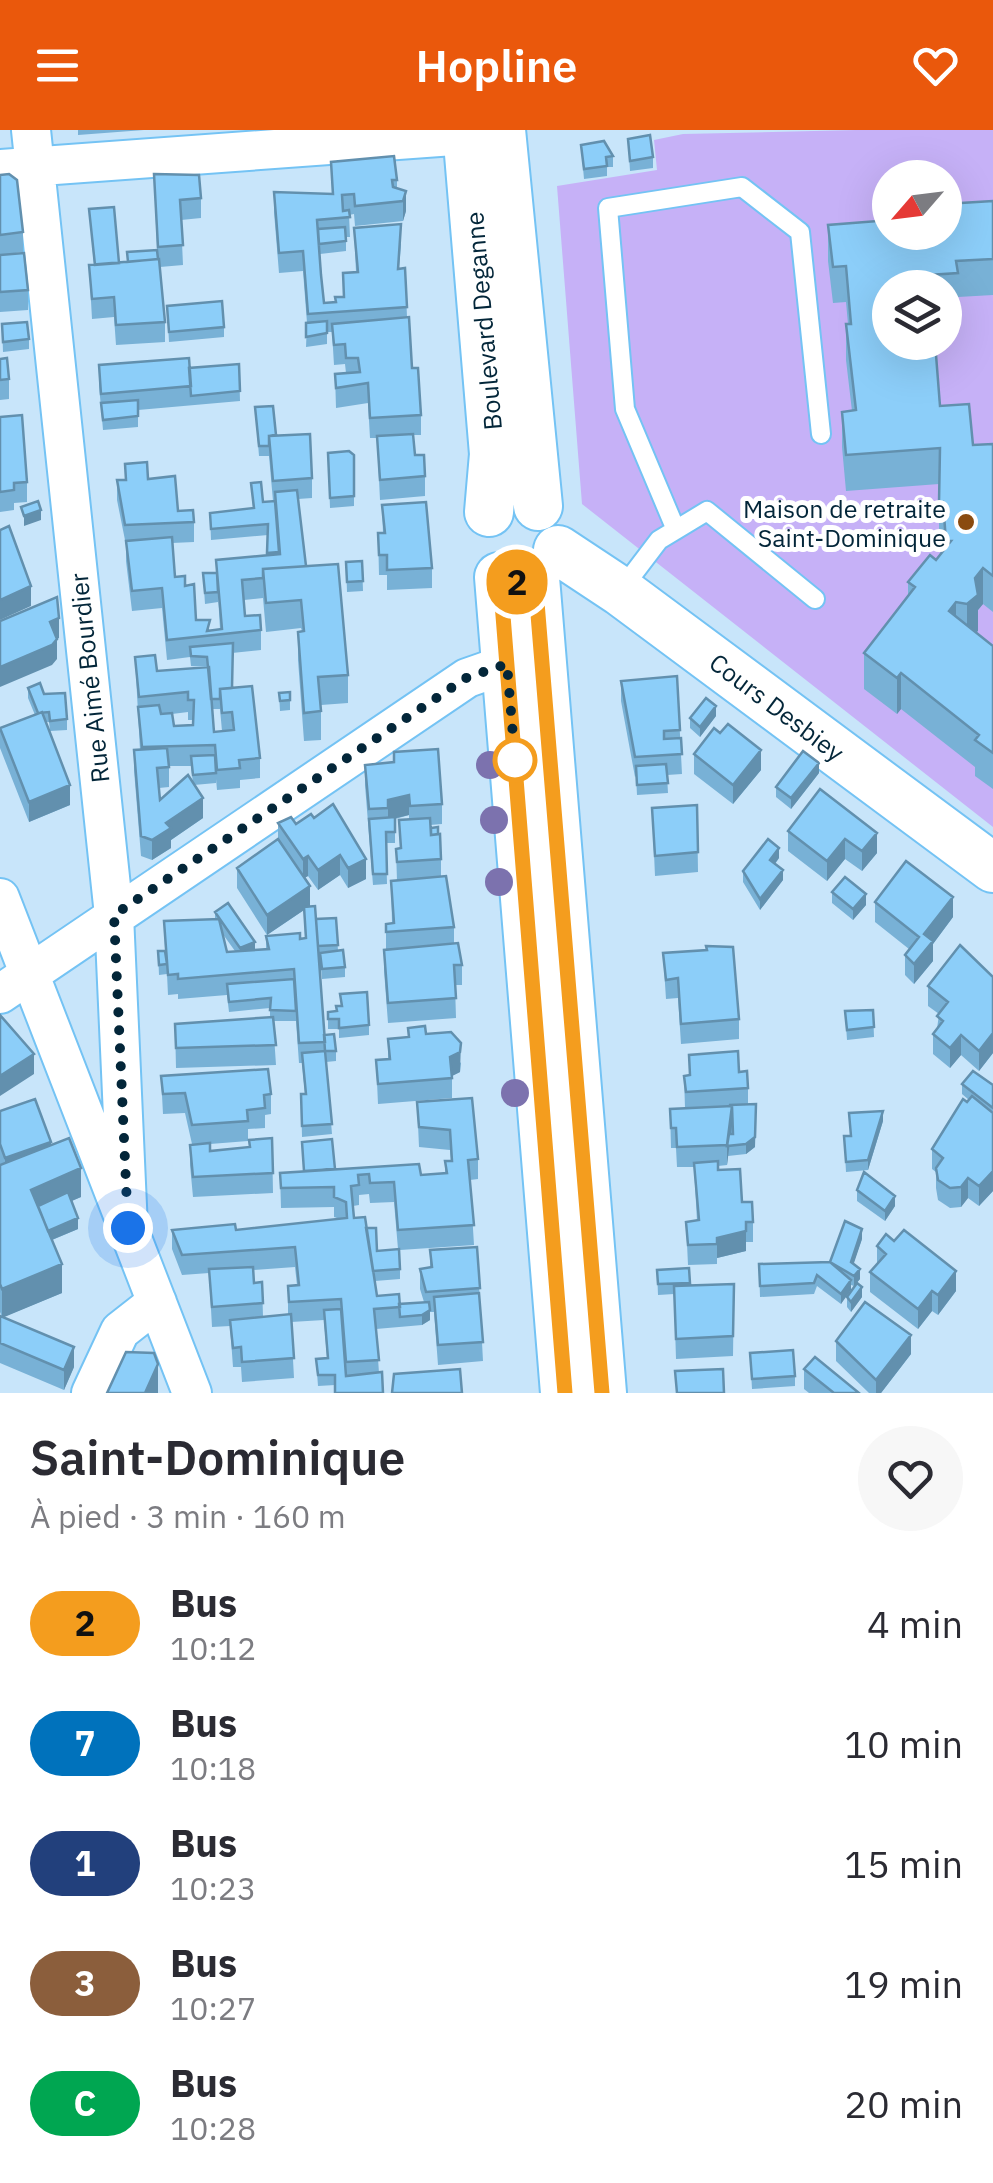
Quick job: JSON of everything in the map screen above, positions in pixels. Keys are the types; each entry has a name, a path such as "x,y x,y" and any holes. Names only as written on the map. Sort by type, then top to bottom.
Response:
{"street":[{"path":"22,155 478,132"},
{"name":"Boulevard Deganne","path":"478,132 538,506"},
{"name":"Boulevard Deganne","path":"478,132 494,454 489,512"},
{"name":"Rue Aimé Bourdier","path":"22,155 114,915 128,1228"},
{"path":"531,568 482,560 478,535 489,512 512,501 538,506 555,525 531,568 507,664 565,1393"},
{"path":"531,568 602,1393"},
{"name":"Cours Desbiey","path":"531,568 620,590 993,868"},
{"path":"14,984 466,678 507,664"},
{"path":"0,898 14,984 128,1228 192,1393"},
{"path":"91,1393 120,1331 157,1302"}],"lane":[{"path":"676,530 626,409 608,208 742,188 800,232 820,434"},
{"path":"620,590 658,540 707,512 815,599"}],"shaded area":[{"path":"993,130 993,827 582,504 557,186 657,170 654,140 683,134"}],"building":[{"path":"650,135 653,157 630,161 628,139"},
{"path":"604,141 613,156 606,157 607,166 584,169 581,145"},
{"path":"394,156 397,180 392,180 393,187 406,191 403,201 355,206 354,194 342,195 343,211 349,210 350,217 317,220 321,275 324,303 344,297 343,273 358,272 354,228 401,224 398,269 405,268 407,307 308,314 303,251 279,253 274,192 333,194 331,162"},
{"path":"9,174 17,180 23,232 0,235 0,175"},
{"path":"154,174 199,175 201,198 180,200 183,245 158,247"},
{"name":"Maison de retraite Saint-Dominique","path":"993,201 993,259 956,261 958,270 872,270 872,360 936,360 940,406 969,404 973,445 993,444 993,576 983,568 975,578 978,595 967,604 956,602 949,611 993,646 993,753 975,740 979,735 901,673 897,678 864,653 915,587 908,582 930,555 936,560 951,541 946,541 943,502 939,503 940,448 846,455 842,412 856,410 846,324 851,324 846,266 833,267 828,225 872,221 872,250 962,250 962,203"},
{"path":"114,207 119,263 95,265 89,209"},
{"path":"345,227 346,241 319,244 318,229"},
{"path":"157,250 158,259 128,262 127,252"},
{"path":"24,253 28,290 0,292 0,255"},
{"path":"159,259 165,322 116,325 114,297 92,299 89,265"},
{"path":"222,301 224,327 169,332 167,306"},
{"path":"409,317 412,368 418,368 421,415 370,418 368,383 336,388 335,374 360,372 358,358 346,358 345,344 334,345 332,324"},
{"path":"327,321 327,333 306,337 306,323"},
{"path":"27,322 29,339 3,342 2,324"},
{"path":"7,358 9,379 0,380 0,359"},
{"path":"189,358 191,386 101,394 99,365"},
{"path":"239,364 240,391 191,396 189,368"},
{"path":"138,400 138,416 103,420 101,403"},
{"path":"273,406 276,435 269,436 269,446 259,446 255,407"},
{"path":"22,415 27,482 14,483 14,490 0,492 0,417"},
{"path":"310,434 312,478 273,481 269,436"},
{"path":"413,434 415,455 424,455 425,476 380,480 377,436"},
{"path":"349,451 354,455 354,496 330,498 328,453"},
{"path":"147,462 148,479 175,476 178,511 193,510 194,522 125,525 117,480 126,480 125,464"},
{"path":"261,482 263,502 275,501 279,552 267,553 268,524 211,529 210,513 254,508 251,483"},
{"path":"297,490 309,566 263,569 263,578 242,580 245,616 260,615 261,630 167,640 162,588 132,591 126,541 172,537 175,577 185,576 185,586 194,584 196,620 210,620 207,631 222,629 216,560 280,554 275,492"},
{"path":"38,501 41,510 24,516 21,507"},
{"path":"426,502 432,568 387,570 387,555 379,555 378,533 385,533 382,505"},
{"path":"9,526 31,586 0,600 0,530"},
{"path":"362,561 363,581 347,582 346,562"},
{"path":"338,564 348,675 318,677 321,711 304,713 298,632 304,631 301,600 266,603 263,569"},
{"path":"203,573 217,573 218,592 205,593"},
{"path":"57,597 59,618 50,622 57,639 52,645 0,667 0,621"},
{"path":"233,643 232,688 220,689 220,699 211,699 207,657 191,656 190,647"},
{"path":"155,655 157,671 209,667 214,732 234,730 232,712 222,713 220,689 252,686 260,758 239,760 240,768 217,770 215,745 142,747 138,707 159,705 161,714 172,713 174,726 193,725 194,700 188,700 188,692 139,697 135,657"},
{"path":"677,676 680,730 664,731 664,739 681,738 682,754 635,757 621,681"},
{"path":"40,683 44,694 65,693 67,719 50,721 49,712 38,713 28,688"},
{"path":"290,692 290,700 280,701 279,693"},
{"path":"706,698 716,706 700,727 690,718"},
{"path":"42,712 70,785 29,802 0,728"},
{"path":"728,724 761,750 733,785 694,754 714,728 720,733"},
{"path":"167,748 169,767 157,768 160,800 188,775 203,798 166,823 171,828 152,840 141,836 134,750"},
{"path":"438,749 442,804 410,806 409,795 388,800 388,808 369,809 365,765 394,762 394,752"},
{"path":"803,751 819,763 791,798 776,787"},
{"path":"215,755 216,773 193,775 191,756"},
{"path":"666,764 668,783 637,785 636,766"},
{"path":"820,789 877,833 862,851 845,839 827,861 788,831"},
{"path":"333,804 366,859 348,868 340,855 318,870 308,856 303,859 278,823 291,817 296,824 311,814 314,818"},
{"path":"697,805 698,852 655,856 652,808"},
{"path":"395,817 395,832 386,832 387,874 373,874 369,819"},
{"path":"430,818 431,835 440,834 441,859 397,862 396,849 401,848 399,820"},
{"path":"278,839 310,886 267,915 237,868"},
{"path":"768,839 779,848 770,860 783,870 760,899 743,871"},
{"path":"906,861 953,897 924,934 933,941 914,964 905,955 919,937 875,902"},
{"path":"446,876 454,927 386,932 386,924 394,923 391,881"},
{"path":"845,877 866,894 853,909 832,892"},
{"path":"228,903 255,942 240,948 215,912"},
{"path":"315,906 325,1042 299,1043 294,969 178,979 178,974 168,975 164,921 219,919 227,952 269,949 266,936 300,933 300,939 306,938 304,907"},
{"path":"336,918 338,945 318,946 316,919"},
{"path":"458,943 462,965 454,965 456,998 388,1003 384,950"},
{"path":"960,945 993,977 993,1033 979,1051 961,1035 950,1048 933,1034 943,1021 937,1016 948,1002 928,986"},
{"path":"706,946 733,947 739,1019 681,1024 678,978 666,980 663,953 707,950"},
{"path":"343,950 345,967 322,969 320,953"},
{"path":"158,951 165,951 167,964 159,965"},
{"path":"294,979 296,1011 270,1010 271,998 229,1002 227,984"},
{"path":"367,992 369,1025 339,1028 339,1019 328,1019 328,1012 342,1006 340,994"},
{"path":"873,1010 874,1027 847,1030 845,1011"},
{"path":"0,1015 34,1054 0,1076"},
{"path":"273,1017 276,1045 176,1048 175,1024"},
{"path":"425,1026 426,1034 451,1032 461,1043 460,1052 450,1057 452,1078 378,1084 376,1060 390,1059 388,1039 409,1037 408,1028"},
{"path":"334,1034 336,1051 325,1051 324,1035"},
{"path":"325,1051 332,1124 302,1126 301,1094 306,1094 302,1053"},
{"path":"738,1051 739,1072 747,1071 748,1088 686,1092 684,1076 690,1075 689,1055"},
{"path":"268,1069 271,1094 264,1095 265,1108 247,1110 248,1121 192,1125 185,1093 163,1094 161,1076"},
{"path":"973,1071 993,1085 993,1108 962,1084"},
{"path":"972,1096 993,1113 993,1171 979,1186 968,1178 961,1187 950,1188 938,1180 936,1168 943,1158 932,1149 963,1099 967,1102"},
{"path":"472,1098 478,1159 468,1160 474,1225 398,1230 394,1182 370,1183 369,1174 358,1175 359,1185 351,1186 354,1218 365,1217 377,1296 399,1294 400,1307 374,1309 379,1360 346,1362 341,1299 289,1302 288,1286 299,1285 295,1247 182,1255 172,1230 235,1224 236,1230 347,1218 346,1202 334,1197 334,1187 281,1188 280,1173 419,1164 421,1175 447,1173 445,1161 452,1161 450,1130 419,1127 417,1102"},
{"path":"35,1099 51,1142 5,1158 0,1144 0,1111"},
{"path":"756,1104 755,1137 746,1144 727,1146 729,1134 733,1134 729,1105"},
{"path":"732,1106 727,1145 677,1147 670,1109"},
{"path":"883,1111 868,1160 846,1162 844,1136 851,1136 849,1113"},
{"path":"69,1138 81,1168 31,1190 62,1264 2,1289 0,1165"},
{"path":"272,1138 273,1173 193,1177 190,1145 210,1143 210,1151 250,1147 249,1140"},
{"path":"332,1139 335,1169 304,1171 302,1142"},
{"path":"718,1161 718,1170 740,1169 742,1202 752,1202 753,1222 746,1222 746,1231 717,1238 717,1244 688,1245 686,1222 699,1220 694,1163"},
{"path":"864,1172 895,1196 885,1211 857,1190"},
{"path":"68,1192 78,1218 48,1231 38,1206"},
{"path":"845,1221 862,1229 851,1262 860,1269 854,1276 830,1262"},
{"path":"366,1228 376,1228 377,1251 399,1249 400,1269 373,1271"},
{"path":"904,1230 956,1271 938,1295 932,1291 918,1309 870,1272 886,1254 877,1246 886,1234 894,1241"},
{"path":"477,1247 480,1288 426,1292 420,1269 432,1267 430,1250"},
{"path":"830,1262 851,1280 841,1294 817,1275 814,1283 760,1286 759,1264"},
{"path":"253,1267 254,1283 262,1282 263,1303 212,1307 209,1269"},
{"path":"689,1268 690,1283 658,1284 657,1270"},
{"path":"857,1283 862,1287 851,1302 847,1297"},
{"path":"734,1284 733,1336 676,1339 674,1286"},
{"path":"479,1293 483,1342 438,1345 434,1297"},
{"path":"429,1302 430,1310 422,1315 400,1317 399,1304"},
{"path":"865,1302 911,1335 876,1380 836,1341"},
{"path":"341,1309 346,1376 382,1372 383,1393 335,1393 335,1375 318,1375 316,1359 328,1358 324,1310"},
{"path":"291,1314 294,1358 242,1362 241,1347 233,1348 230,1320"},
{"path":"0,1316 74,1347 64,1370 0,1343"},
{"path":"793,1350 795,1376 752,1379 750,1353"},
{"path":"126,1352 154,1353 158,1364 145,1393 107,1393"},
{"path":"815,1357 859,1393 834,1393 804,1369"},
{"path":"460,1369 462,1393 392,1393 394,1374"},
{"path":"723,1369 724,1393 677,1393 675,1371"}],"bus line":[{"name":"2","path":"565,1393 500,578 524,582 535,578 602,1393"}],"place":[{"name":"Maison de retraite Saint-Dominique","path":"966,522"}],"route":[{"path":"128,1228 114,915 466,678 507,664 515,760"}]}
